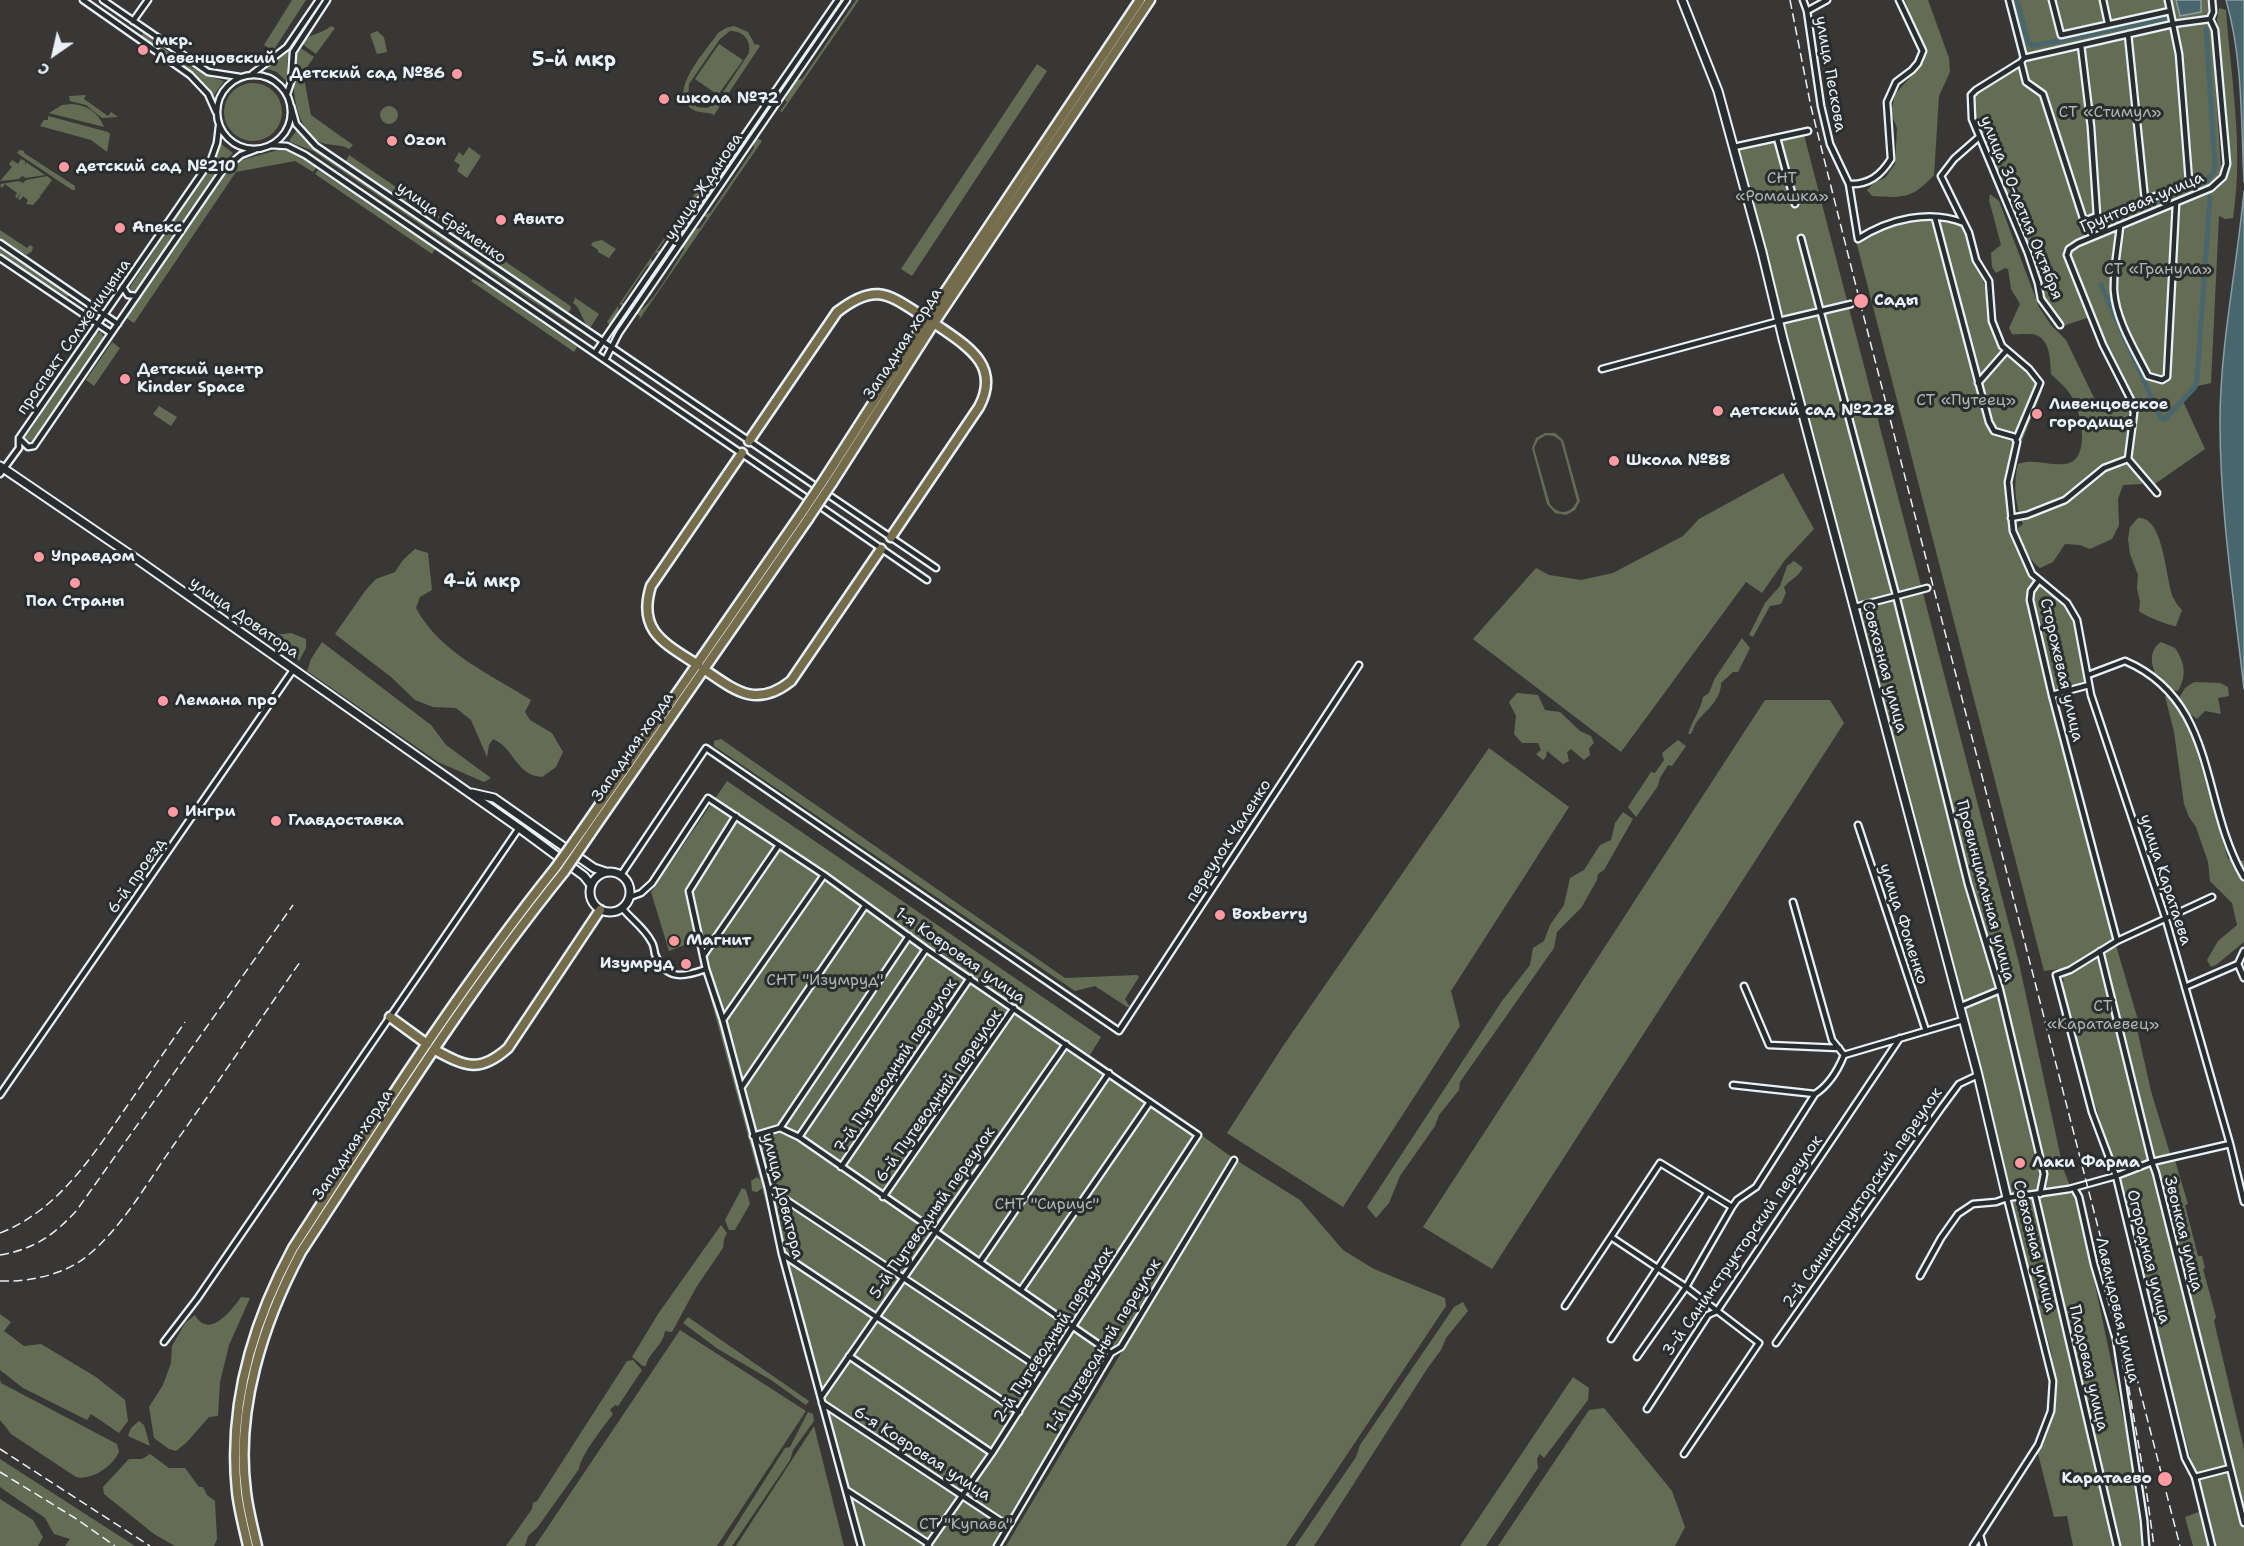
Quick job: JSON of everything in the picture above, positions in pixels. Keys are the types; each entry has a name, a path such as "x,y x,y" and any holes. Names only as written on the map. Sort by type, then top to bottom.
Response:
{"highway":[{"name":"Западная хорда","path":"257,1546 246,1491 244,1446 254,1371 260,1345 277,1300 301,1252 435,1050 805,516 1140,0"},
{"name":"Западная хорда","path":"931,321 1150,0"},
{"path":"749,441 837,312 862,295 876,294 894,297 931,321 970,349 981,361 987,388 980,407 891,537"},
{"path":"742,453 651,586 647,598 647,614 653,632 671,647 726,684 745,693 759,696 778,691 791,681 881,549"},
{"name":"Западная хорда","path":"248,1546 237,1493 235,1447 245,1370 255,1333 276,1281 293,1248 427,1044 520,912 560,870"},
{"path":"435,1050 457,1062 468,1065 490,1062 499,1056 508,1048 600,910"},
{"path":"390,1017 427,1044"}],"street":[{"path":"83,0 200,84 208,94 217,115"},
{"path":"103,0 208,72 240,77"},
{"path":"133,21 147,0"},
{"path":"252,74 276,82 287,94 291,106 289,125 282,137 271,145 257,149 238,146 224,134 219,126 217,105 222,92 231,82 252,74 287,47 319,0"},
{"path":"287,94 291,82 293,52 327,0"},
{"name":"улица Жданова","path":"595,353 838,0"},
{"name":"улица Жданова","path":"605,360 625,324 847,0"},
{"name":"Совхозная улица","path":"1682,0 1718,91 1734,147 1978,1075 2053,1381 2051,1411 2038,1445 1973,1546"},
{"name":"улица Пескова","path":"1803,0 1807,11 1821,106 1830,144 1849,184 1858,239 1873,230 1909,217 1935,218"},
{"path":"1807,11 1827,0"},
{"path":"1849,184 1859,184 1875,178 1891,159 1887,102 1896,82 1912,70 1923,51 1899,0"},
{"path":"2009,0 2026,82 2043,94 2084,221 2097,216 2091,128 2081,45"},
{"path":"2052,0 2061,35 2170,11"},
{"path":"2103,0 2108,23"},
{"path":"2128,34 2145,200 2189,181 2179,54 2168,0"},
{"name":"Грунтовая улица","path":"2128,459 2134,413 2131,400 2103,345 2067,255 2068,249 2176,203 2217,183 2223,177 2227,164 2214,30 2210,19 2213,12 2212,0"},
{"path":"2023,60 2173,24 2210,19"},
{"path":"133,35 139,25"},
{"name":"улица 30-летия Октября","path":"2023,60 1993,78 1971,95 1971,115 2028,253 2041,299 2060,325"},
{"name":"улица Ерёменко","path":"291,106 296,124 310,141 578,331 603,342 936,568"},
{"name":"проспект Солженицына","path":"1,470 18,448 20,438 97,324 211,160 217,143 219,126"},
{"path":"1734,147 1808,130"},
{"path":"1978,383 2006,351 1992,321 1989,281 1976,260 1964,223 1941,176 1954,159 1979,137"},
{"path":"1777,138 1795,204"},
{"name":"улица Ерёменко","path":"271,145 287,146 305,155 927,580"},
{"name":"проспект Солженицына","path":"20,438 22,443 28,447 34,446 223,170 241,155 257,149"},
{"path":"2120,226 2114,290 2124,326 2148,376 2162,380 2167,377 2176,203"},
{"path":"1964,223 1945,217 1935,218 1989,422 1994,431 1999,434 2012,435 2016,440"},
{"name":"Провинциальная улица","path":"1801,238 1896,595 1968,884 2000,990 2044,1174 2037,1194"},
{"path":"0,243 118,324"},
{"path":"0,258 111,333"},
{"path":"123,287 128,295 137,296"},
{"path":"68,303 74,301 74,294"},
{"path":"1602,369 1851,303"},
{"path":"572,338 578,331"},
{"name":"Сторожевая улица","path":"2006,351 2029,369 2040,383 2016,440 2017,447 2008,482 2011,518 2016,541 2032,574 2039,580 2031,591 2030,600 2052,695 2117,941"},
{"path":"18,448 28,447"},
{"path":"2011,518 2027,515 2065,500 2104,468 2128,459 2157,493"},
{"name":"улица Доватора","path":"1,470 519,828 584,876 591,885"},
{"name":"улица Каратаева","path":"2039,580 2056,591 2067,603 2077,620 2090,686 2166,920 2230,1144 2244,1202"},
{"path":"1855,607 1927,588"},
{"path":"2088,675 2125,661 2153,678 2181,705 2196,736 2233,857 2244,877"},
{"name":"переулок Чаленко","path":"621,875 706,748 1119,1031 1359,665"},
{"name":"6-й проезд","path":"0,1095 293,670"},
{"path":"2052,695 2090,686"},
{"name":"улица Доватора","path":"467,792 494,798 594,868 606,872"},
{"name":"1-я Ковровая улица","path":"630,897 641,893 652,883 708,798 824,875 926,949 1198,1134"},
{"name":"улица Доватора","path":"736,816 688,891 706,969 723,1020 768,1188 782,1254 861,1546"},
{"name":"улица Фоменко","path":"1858,825 1926,1031"},
{"path":"164,1342 195,1303 519,828"},
{"path":"704,956 779,845"},
{"path":"606,872 621,875 630,886 630,897 623,909 614,913 600,910 590,897 591,885 596,878 606,872"},
{"path":"723,1020 824,875"},
{"path":"2100,951 2212,897"},
{"path":"1793,902 1832,1040 1844,1055"},
{"path":"741,1088 865,906"},
{"path":"623,909 636,926 645,932 662,965 670,973 675,976 688,976 706,969"},
{"path":"753,1136 780,1128 909,936"},
{"path":"799,1137 926,949"},
{"name":"Огородная улица","path":"2100,951 2070,970 2056,975 2092,1112 2116,1176 2185,1458 2195,1477 2212,1546"},
{"name":"Звонкая улица","path":"2100,951 2244,1522"},
{"path":"2185,987 2238,964 2244,951"},
{"path":"2238,964 2244,978"},
{"name":"7-й Путеводный переулок","path":"842,1167 970,978"},
{"path":"1744,986 1769,1045 1839,1048"},
{"path":"1959,1006 2000,990"},
{"name":"6-й Путеводный переулок","path":"883,1197 1014,1008"},
{"path":"1637,1357 1686,1287 1732,1207 1737,1200 1756,1187 1815,1094 1823,1089 1844,1055 1963,1020"},
{"name":"3-й Санинструкторский переулок","path":"1647,1409 1708,1315 1717,1311 1900,1038"},
{"name":"5-й Путеводный переулок","path":"821,1397 1066,1044"},
{"path":"980,1262 1109,1073"},
{"name":"2-й Санинструкторский переулок","path":"1776,1343 1959,1084 1978,1075"},
{"path":"1733,1084 1815,1094"},
{"path":"1021,1290 1150,1102"},
{"path":"780,1128 799,1137 1111,1353"},
{"name":"2-й Путеводный переулок","path":"928,1545 992,1454 1072,1326 1198,1134"},
{"path":"1920,1276 1941,1238 1958,1214 1973,1204 2074,1188 2116,1176 2152,1162 2230,1144"},
{"name":"1-й Путеводный переулок","path":"997,1546 1111,1353 1121,1347 1234,1160"},
{"path":"1564,1306 1660,1163 1732,1207"},
{"path":"768,1188 904,1276 1044,1371"},
{"name":"Лавандовая улица","path":"2074,1188 2079,1197 2094,1264 2116,1339 2143,1509 2146,1546"},
{"path":"1611,1339 1707,1193"},
{"name":"Плодовая улица","path":"2037,1194 2117,1546"},
{"path":"1611,1237 1686,1287 1759,1343 1684,1454"},
{"path":"782,1254 1019,1412"},
{"path":"849,1356 992,1454"},
{"name":"6-я Ковровая улица","path":"822,1403 1008,1526"},
{"path":"2195,1477 2230,1468"},
{"path":"846,1490 928,1545"},
{"path":"1980,1535 1983,1546"}],"green space":[{"path":"292,0 306,0 273,51 264,45"},
{"path":"856,0 859,0 782,112 780,111 787,102 785,100 796,80 802,79"},
{"path":"1905,0 1928,0 1949,58 1950,72 1939,96 1934,175 1913,193 1899,197 1872,196 1867,190 1875,182 1885,178 1895,164 1897,128 1891,113 1895,94 1924,62 1924,56 1912,38 1914,25"},
{"name":"СТ «Стимул»","path":"2005,0 2207,0 2212,32 2222,183 2229,171 2230,162 2217,20 2219,8 2226,10 2236,114 2237,166 2233,218 2225,219 2219,216 2211,383 2193,387 2182,399 2205,449 2152,486 2127,455 2127,463 2140,474 2142,484 2123,485 2118,499 2119,525 2112,539 2090,549 2080,545 2065,544 2053,562 2040,568 2028,555 2019,533 2018,528 2023,524 2016,494 2018,464 2030,462 2065,464 2073,461 2081,448 2082,429 2073,398 2051,374 2049,352 2045,342 2036,335 2012,334 2009,328 2020,304 2011,289 2008,269 2005,268 1996,273 1992,267 1991,253 2001,245 1989,200 1990,194 1999,201 2039,307 2051,325 2066,340 2096,402 2130,406 2130,417 2132,407 2090,317 2060,327 2042,300 2015,223 1976,133 1971,104 1973,93 2020,58"},
{"path":"331,26 335,28 316,54 301,43 307,38"},
{"path":"734,26 748,32 755,45 760,46 714,115 695,111 685,102 686,82 698,60 718,33","holes":["730,31 746,37 749,53 716,103 707,108 697,107 688,98 689,84 720,39"]},
{"path":"377,31 384,37 387,52 377,54 370,34"},
{"path":"143,33 191,67 224,81 212,98 202,82 148,43 141,36"},
{"path":"719,44 743,60 718,95 695,79"},
{"path":"293,45 287,62 287,82 277,72 265,68"},
{"path":"299,47 314,57 303,73 311,115 353,145 349,149 318,141 303,123 295,98 294,84"},
{"path":"1037,64 1047,71 912,276 901,269"},
{"path":"253,83 269,88 277,96 282,112 277,128 269,136 253,141 237,136 229,128 224,112 229,96 237,88"},
{"path":"86,95 84,99 108,116 111,112 118,117 102,118 86,105 70,101 69,96"},
{"path":"72,104 91,110 99,117 104,127 49,113 62,105"},
{"path":"389,106 395,109 398,115 395,121 389,124 383,121 380,115 383,109"},
{"path":"48,116 108,132 110,134 107,152 91,140 40,126 44,120 48,120"},
{"path":"298,129 306,137 580,329 577,330 529,299 313,151 290,142"},
{"name":"СНТ «Ромашка»","path":"1803,131 2019,963 2063,1168 2079,1209 2127,1436 2143,1546 2073,1546 2067,1516 2054,1517 2037,1450 2053,1417 2057,1389 2051,1351 2007,1193 1961,993 1736,146"},
{"path":"756,137 762,141 639,320 640,316 636,313 649,302 662,285 684,250 683,245 694,229 700,228 707,218 703,215 710,213 754,148 753,143"},
{"path":"221,144 233,153 219,168 135,292 131,293 130,287 212,164"},
{"path":"469,147 481,156 467,178 457,171 460,165 454,161 459,152 463,156"},
{"path":"19,150 24,151 75,186 75,190 17,153"},
{"path":"278,150 291,151 316,168 313,172 295,161 236,172 134,323 125,317 220,178 238,161"},
{"path":"349,155 452,225 451,227 416,203 415,205 402,199 346,161"},
{"path":"21,159 25,161 25,166 26,162 45,175 26,178 22,176 19,179 0,181 12,167 9,164 12,160 18,164"},
{"path":"318,170 435,249 432,254 315,174"},
{"path":"47,176 52,180 41,195 38,194 41,196 33,205 26,204 28,200 23,196 20,200 18,199 21,192 17,198 15,197 17,193 5,184 2,188 0,186 1,184 19,181 23,183 26,180"},
{"path":"697,190 700,194 699,198 693,200 657,251 663,251 660,255 656,252 651,258 653,265 647,266 622,303 627,303 624,307 620,304 618,306 619,315 611,326 607,322"},
{"name":"СТ «Путеец»","path":"1931,215 1965,227 1968,244 1980,269 2000,343 2034,370 2042,382 2042,391 2013,463 2011,478 2014,521 2021,554 2033,575 2073,609 2091,684 2052,696 2118,936 2115,942 2140,1027 2137,1029 2151,1091 2188,1204 2185,1205 2198,1256 2202,1256 2205,1268 2203,1269 2216,1317 2214,1321 2244,1449 2244,1546 2193,1546 2185,1517 2204,1510 2118,1178 2083,1065 2061,982 2064,981 2059,969 2044,971 1854,233 1909,216"},
{"path":"455,227 569,305 570,311 567,312 451,233"},
{"path":"0,230 27,248 30,245 33,247 32,251 27,255 0,238"},
{"path":"602,240 616,249 609,258 591,245 593,242"},
{"path":"0,247 69,296 67,297 0,254"},
{"path":"473,279 487,285 577,347 574,352 471,281"},
{"path":"574,297 599,314 590,328 573,303"},
{"path":"101,332 104,338 32,442 25,438 96,333"},
{"path":"112,342 120,348 94,386 86,380"},
{"path":"159,406 177,417 171,426 153,414"},
{"path":"1545,433 1555,433 1563,440 1580,501 1575,510 1566,515 1555,513 1547,504 1532,448 1536,438","holes":["1546,435 1554,436 1561,441 1577,501 1571,509 1564,512 1560,512 1550,504 1534,448 1538,440"]},
{"path":"1783,473 1814,529 1785,560 1762,593 1746,582 1621,752 1473,639 1536,568 1549,575 1581,580 1613,573 1683,536 1699,519"},
{"path":"2138,518 2147,520 2154,527 2159,538 2171,590 2182,610 2176,626 2156,620 2139,611 2138,575 2130,554 2128,539 2130,527"},
{"path":"415,549 428,553 432,590 420,597 416,608 426,624 438,638 467,661 531,700 525,712 530,720 552,733 563,752 556,767 542,777 526,771 506,748 493,739 489,745 487,757 471,720 456,708 433,707 415,700 391,677 335,634 376,579 395,572 403,560"},
{"path":"1794,561 1803,568 1784,587 1786,593 1781,604 1770,606 1753,637 1749,635 1765,603 1780,586 1787,566"},
{"path":"291,633 306,639 306,648 299,661 274,635"},
{"path":"1742,638 1750,648 1738,672 1733,672 1721,683 1716,699 1698,720 1691,734 1688,734 1703,697 1709,693 1715,678"},
{"path":"322,642 431,725 446,745 491,778 484,782 438,762 307,671 311,659"},
{"path":"2161,642 2175,648 2181,659 2184,674 2178,691 2164,685 2154,671 2152,655"},
{"path":"2194,682 2220,683 2228,687 2229,696 2218,698 2221,714 2205,711 2197,719 2190,714 2179,698 2185,688"},
{"path":"1517,693 1538,695 1545,710 1560,712 1580,731 1591,736 1594,743 1589,748 1590,755 1584,760 1571,749 1567,752 1569,761 1563,764 1547,751 1543,760 1536,754 1541,750 1538,743 1522,743 1514,734 1516,716 1509,702"},
{"path":"2165,696 2172,696 2188,722 2228,859 2244,861 2244,942 2211,967 2207,960 2218,941 2237,925 2232,903 2210,881 2208,862 2196,827 2184,804 2174,732"},
{"path":"1765,700 1830,700 1844,723 1492,1269 1423,1227"},
{"path":"721,739 1065,978 1137,975 1139,977 1125,999 1130,1007 1095,986 1075,991 714,746 714,741"},
{"path":"1678,740 1686,746 1672,766 1668,765 1658,786 1636,817 1628,807 1651,772 1655,773 1664,760 1662,753"},
{"path":"1489,748 1569,807 1451,991 1460,1026 1343,1207 1227,1133 1283,1046"},
{"name":"СНТ \"Изумруд\"","path":"727,781 1101,1037 1090,1055 1233,1158 998,1546 861,1546 762,1188 757,1192 752,1191 751,1181 757,1177 760,1180 695,941 669,951 651,892"},
{"path":"1623,812 1633,819 1604,870 1598,874 1581,908 1557,932 1554,948 1460,1082 1459,1090 1439,1115 1435,1126 1400,1176 1389,1203 1376,1218 1367,1207 1502,1001 1530,965 1533,948 1544,941 1550,925 1564,905 1570,878 1584,870 1600,845 1611,840 1615,823"},
{"path":"1236,1160 1300,1200 1343,1250 1374,1269 1445,1298 1446,1306 1286,1546 1006,1546"},
{"path":"742,1188 746,1190 750,1204 735,1230 729,1230 725,1220"},
{"path":"721,1225 727,1233 723,1248 697,1286 672,1332 665,1331 646,1366 643,1366 632,1357 658,1314"},
{"path":"241,1297 250,1298 229,1345 220,1382 218,1416 209,1417 176,1451 169,1449 154,1438 149,1407 163,1385 171,1363 172,1346 185,1323 195,1315 207,1325 213,1324 226,1315"},
{"path":"1463,1302 1468,1311 1446,1338 1441,1350 1314,1546 1295,1546 1356,1457 1360,1445 1454,1307"},
{"path":"0,1314 11,1322 4,1331 24,1346 41,1344 96,1377 125,1400 128,1421 119,1433 91,1414 87,1420 23,1388 0,1370"},
{"path":"688,1317 809,1401 806,1405 771,1380 718,1349 683,1323"},
{"path":"680,1330 806,1411 717,1546 535,1546"},
{"path":"633,1360 642,1370 618,1406 615,1405 610,1410 613,1414 588,1449 579,1469 537,1528 528,1536 525,1546 506,1546 627,1361"},
{"path":"1573,1377 1589,1388 1588,1400 1544,1458 1540,1454 1537,1459 1538,1468 1486,1546 1460,1546"},
{"path":"0,1379 1,1383 117,1444 119,1451 116,1457 107,1467 95,1474 82,1478 76,1477 11,1434 0,1420"},
{"path":"1604,1408 1672,1491 1685,1527 1675,1546 1498,1546 1589,1410"},
{"path":"808,1412 813,1414 814,1421 793,1450 790,1460 732,1546 723,1546 785,1448 790,1447"},
{"path":"139,1421 144,1425 150,1446 128,1436 131,1428"},
{"path":"814,1426 844,1546 736,1546"},
{"path":"150,1454 169,1468 185,1468 199,1487 203,1487 207,1495 215,1501 217,1539 214,1546 175,1546 154,1534 104,1494 103,1487 129,1459 142,1459"},
{"path":"0,1459 135,1546 65,1546 70,1539 54,1534 45,1518 0,1487"},
{"path":"0,1499 33,1520 43,1537 38,1546 0,1546"}],"water":[{"path":"2176,0 2201,0 2201,12 2180,16"},
{"path":"2226,0 2244,0 2244,182 2236,45"},
{"path":"2244,191 2244,689 2225,522 2220,422 2226,335"}],"waterway":[{"path":"2017,0 2028,42 2033,46 2164,18"},
{"path":"2088,227 2206,181 2214,172 2206,29"},
{"path":"2101,285 2160,417 2165,419 2195,387 2197,379 2210,197"}],"railway":[{"path":"1790,0 1811,107 1860,302 2180,1546"},
{"path":"0,1255 24,1249 43,1240 77,1210 293,905"},
{"path":"0,1281 34,1279 56,1273 86,1257 111,1233 300,962"},
{"path":"0,1233 39,1211 56,1197 86,1164 185,1022"},
{"path":"2124,1360 2154,1546"},
{"path":"0,1449 150,1546"},
{"path":"0,1472 75,1518 115,1546"}],"place":[{"name":"мкр. Левенцовский","path":"143,50"},
{"name":"Детский сад №86","path":"457,74"},
{"name":"школа №72","path":"664,99"},
{"name":"Ozon","path":"392,141"},
{"name":"детский сад №210","path":"64,167"},
{"name":"Авито","path":"501,220"},
{"name":"Апекс","path":"120,228"},
{"name":"Сады","path":"1861,301"},
{"name":"Детский центр Kinder Space","path":"125,379"},
{"name":"детский сад №228","path":"1718,411"},
{"name":"Ливенцовское городище","path":"2037,414"},
{"name":"Школа №88","path":"1614,461"},
{"name":"Управдом","path":"39,557"},
{"name":"Пол Страны","path":"75,583"},
{"name":"Лемана про","path":"163,701"},
{"name":"Ингри","path":"173,812"},
{"name":"Главдоставка","path":"276,821"},
{"name":"Boxberry","path":"1220,915"},
{"name":"Магнит","path":"674,941"},
{"name":"Изумруд","path":"686,964"},
{"name":"Лаки Фарма","path":"2020,1163"},
{"name":"Каратаево","path":"2165,1479"}],"district":[{"name":"5-й мкр","path":"574,61"},
{"name":"4-й мкр","path":"482,582"}],"park label":[{"name":"СТ «Гранула»","path":"2158,270"},
{"name":"СТ «Каратаевец»","path":"2103,1016"},
{"name":"СНТ \"Сириус\"","path":"1047,1205"},
{"name":"СТ \"Купава\"","path":"966,1525"}]}
